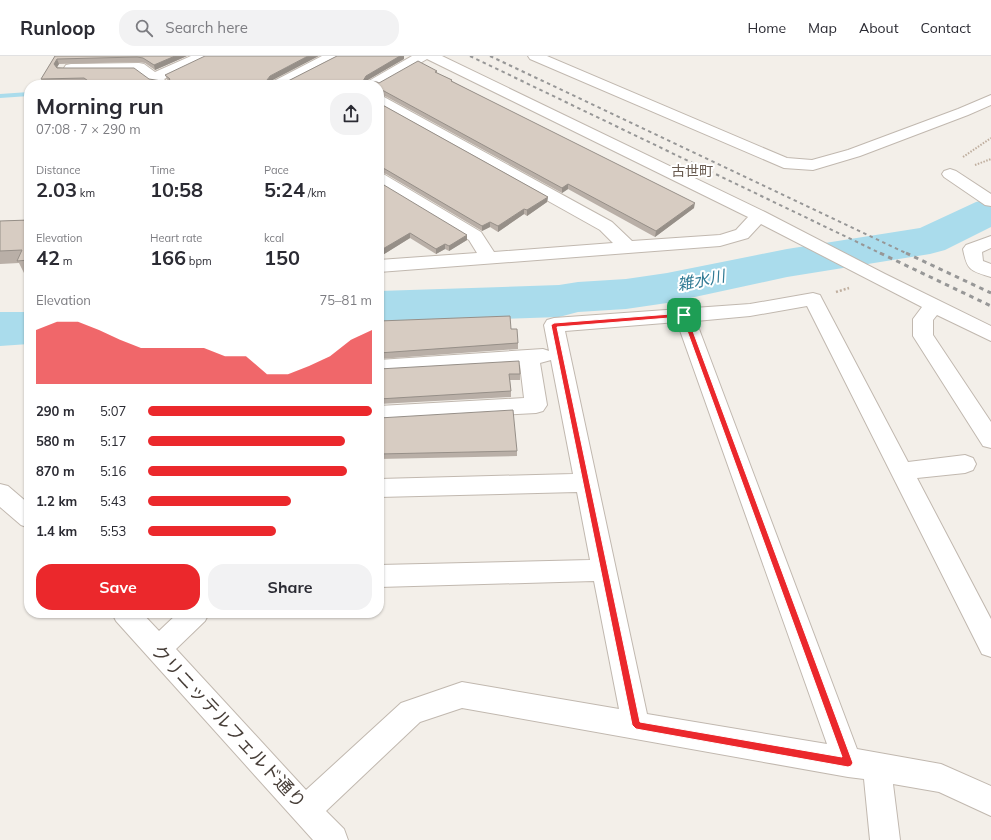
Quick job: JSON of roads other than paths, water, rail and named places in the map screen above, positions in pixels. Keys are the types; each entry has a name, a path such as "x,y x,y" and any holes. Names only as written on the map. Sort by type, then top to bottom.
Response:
{"street":[{"path":"161,80 202,56"},
{"path":"287,80 333,56"},
{"path":"381,80 422,56"},
{"path":"431,56 759,216 878,278 991,334"},
{"path":"535,56 784,163 813,165 854,153 934,124 991,99"},
{"path":"64,68 142,62 156,80"},
{"path":"384,103 606,226 628,247"},
{"path":"950,174 991,201"},
{"path":"384,181 475,236 489,258"},
{"path":"384,266 720,240 742,234 759,216"},
{"path":"991,242 972,249 975,264 991,271"},
{"path":"636,725 554,325 750,310 813,299 903,471 991,645"},
{"path":"934,305 923,319 923,336 991,440"},
{"path":"684,315 848,763"},
{"path":"384,367 560,355"},
{"path":"384,414 536,405 529,357"},
{"path":"903,471 965,464"},
{"path":"384,488 586,483"},
{"path":"0,493 24,514"},
{"path":"384,576 604,570"},
{"name":"クリニッテルフェルド通り","path":"129,618 333,840"},
{"path":"158,650 191,618"},
{"path":"306,809 411,712 462,695 941,778 991,801"},
{"path":"877,767 885,840"}],"waterway":[{"path":"0,96 24,94"},
{"name":"雑水川","path":"384,307 559,301 578,297 626,294 667,288 787,263 930,240 991,211"},
{"name":"雑水川","path":"0,329 24,328"}],"railway":[{"path":"470,56 882,254"},
{"path":"490,56 908,254"},
{"path":"880,253 991,306"},
{"path":"906,253 991,293"}],"district":[{"name":"古世町","path":"692,171"}]}
